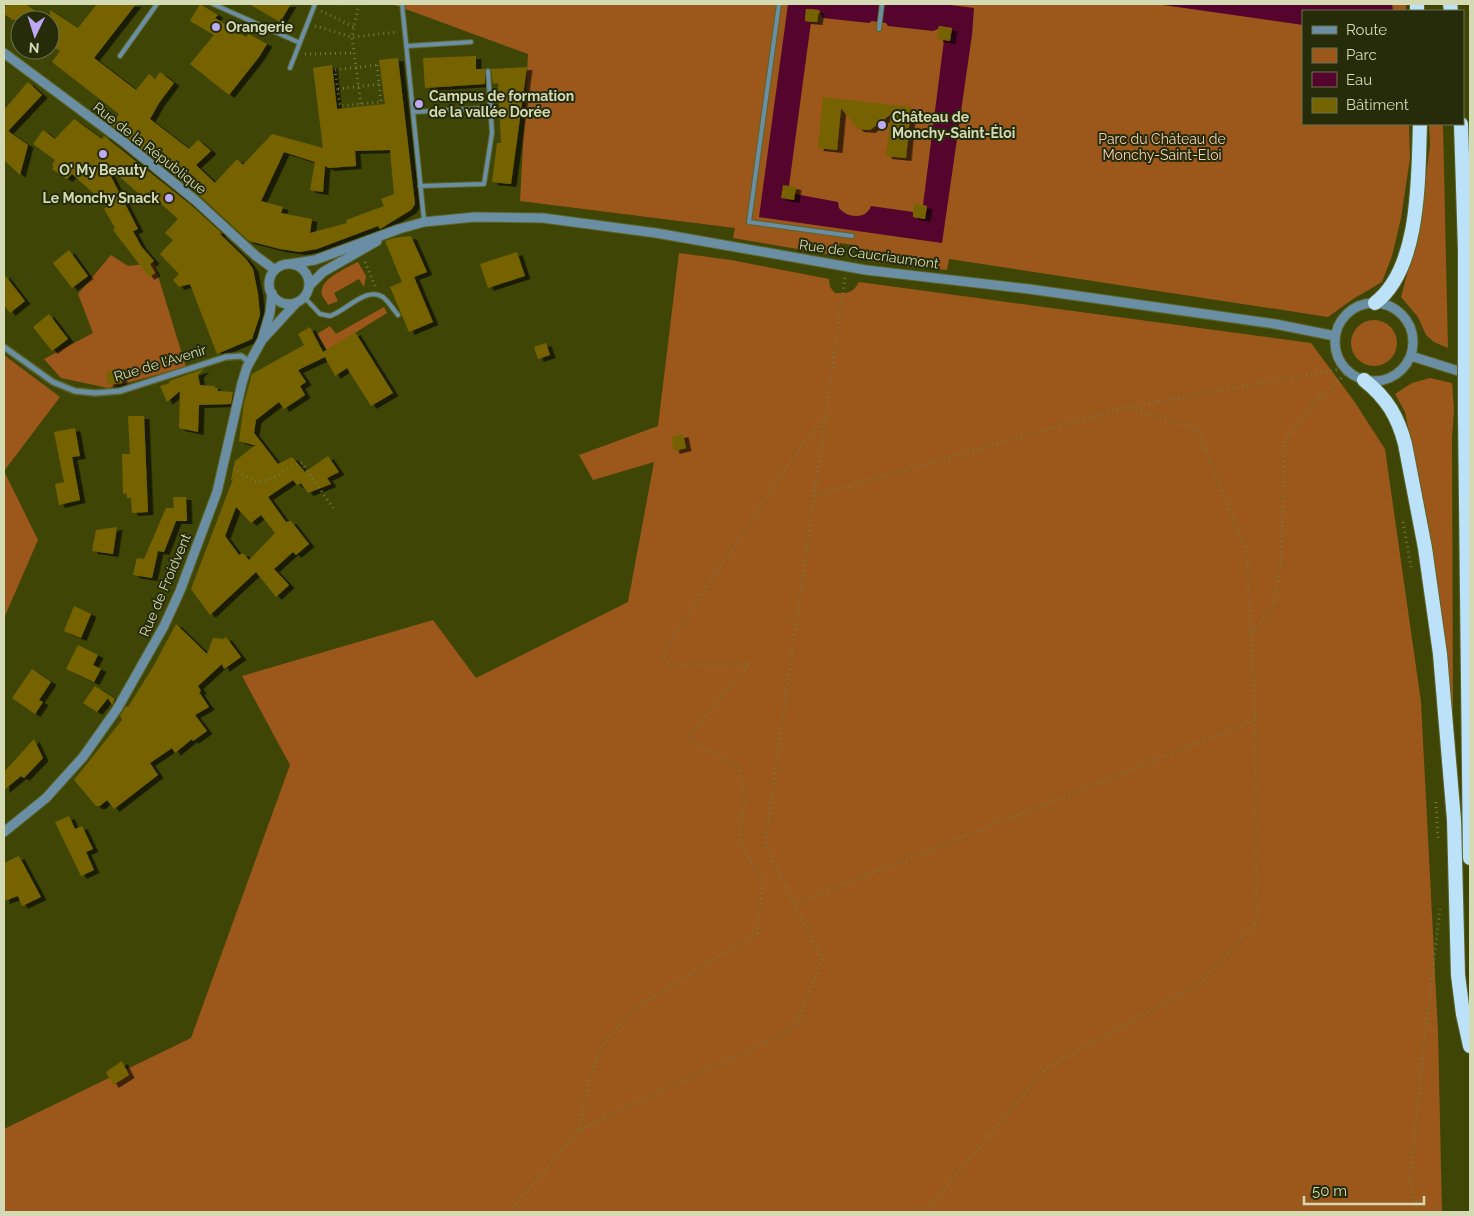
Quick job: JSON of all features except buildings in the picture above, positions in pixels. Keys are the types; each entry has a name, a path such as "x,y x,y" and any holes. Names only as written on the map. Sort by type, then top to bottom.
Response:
{"highway":[{"path":"1375,303 1393,285 1407,247 1416,191 1420,125"},
{"path":"1461,125 1465,250 1470,858"},
{"path":"1364,380 1386,400 1400,424 1406,444 1429,571 1440,654 1454,820 1460,997 1470,1046"}],"street":[{"name":"Rue de la République","path":"4,53 125,143 195,200 256,256 275,270"},
{"name":"Rue de Caucriaumont","path":"399,229 424,222 475,217 526,217 562,220 712,242 846,267 1029,288 1275,324 1335,336"},
{"path":"262,340 301,299 309,286 323,272 399,229"},
{"path":"250,362 262,340 270,312 272,293 270,279 275,270 280,266 315,260 399,229"},
{"path":"290,264 303,270 307,275 309,286"},
{"path":"272,293 282,302 288,303 301,299"},
{"path":"1375,303 1392,307 1401,313 1408,322 1414,339 1411,356 1406,366 1393,377 1382,380 1364,380 1346,370 1336,353 1335,336 1342,320 1349,312 1364,304 1375,303"},
{"name":"Rue de l'Avenir","path":"4,347 53,382 75,391 94,393 120,391 226,357 241,356 250,362"},
{"path":"1411,356 1470,375"},
{"name":"Rue de Froidvent","path":"4,832 50,794 83,757 112,716 143,666 175,603 214,501 240,389 250,362"}],"lane":[{"path":"120,56 157,4"},
{"path":"213,4 300,43"},
{"path":"402,4 424,222"},
{"path":"779,4 749,222 852,236"},
{"path":"879,29 882,4"},
{"path":"290,68 314,6"},
{"path":"407,46 471,42"},
{"path":"420,186 484,184 492,133 488,71"},
{"path":"413,112 490,108"},
{"path":"301,299 320,314 330,316 366,295 375,294 386,300 398,315"}],"path":[{"path":"336,4 348,4"},
{"path":"359,4 352,37 361,104"},
{"path":"314,6 354,27"},
{"path":"307,24 352,37 405,31"},
{"path":"295,54 354,53"},
{"path":"377,65 379,84 381,102 340,106 335,70 377,65"},
{"path":"337,89 379,84"},
{"path":"360,251 374,282 375,294"},
{"path":"509,1212 579,1130 795,1028 822,960 765,844 846,267"},
{"path":"814,496 1126,407 1346,370"},
{"path":"1251,635 1274,602 1281,560 1285,440 1316,401 1346,370"},
{"path":"925,1212 1045,1069 1201,983 1257,922 1255,720 1247,553 1198,429 1126,407"},
{"path":"579,1130 589,1083 602,1045 636,1008 757,933 763,881 742,848 740,830 745,796 740,769 688,737 749,664 672,665 663,657 668,644 804,442 825,419"},
{"path":"224,462 256,482 265,482 295,464 302,462 333,508"},
{"path":"1403,520 1411,568"},
{"path":"795,904 1255,720"},
{"path":"1436,796 1438,842"},
{"path":"1418,1212 1410,1183 1440,908"}],"green space":[{"name":"Parc du Château de Monchy-Saint-Eloi","path":"392,4 1406,4 1406,10 1302,10 1302,125 1409,125 1410,158 1401,218 1392,256 1382,282 1353,299 1328,317 949,259 947,270 867,261 865,254 858,251 859,246 840,243 838,248 833,248 827,254 733,238 735,228 520,201 528,54"},
{"path":"1429,125 1443,125 1448,348 1434,342 1426,335 1418,317 1401,297 1420,226 1430,144"},
{"path":"679,253 731,260 829,279 830,287 835,293 849,292 859,282 1311,343 1354,401 1385,449 1421,702 1438,1031 1442,1212 4,1212 4,1129 191,1038 290,765 242,676 433,620 476,678 628,602 654,462 593,480 579,455 658,426"},
{"path":"111,255 128,266 154,263 186,367 108,388 61,378 44,359 93,333 78,294"},
{"path":"358,262 366,276 364,287 359,279 334,293 338,301 328,305 322,295 324,284 334,275"},
{"path":"384,307 387,313 327,350 317,334 330,326 336,334"},
{"path":"1374,320 1387,324 1393,330 1397,343 1393,356 1387,362 1374,366 1361,362 1355,356 1351,343 1355,330 1361,324"},
{"path":"4,355 60,397 4,471"},
{"path":"1430,378 1452,383 1454,409 1452,438 1453,714 1443,628 1421,493 1405,412 1395,394 1412,383"},
{"path":"4,471 38,540 4,618"}],"water":[{"path":"788,4 942,4 974,8 972,35 942,243 759,217","holes":["806,9 819,10 823,18 869,23 872,21 886,23 888,26 933,31 938,29 939,26 952,28 950,41 944,40 923,205 927,206 925,219 913,217 913,212 871,206 865,214 851,215 842,211 839,208 838,202 795,194 789,186 811,22 805,21"]},
{"path":"1156,4 1392,4 1393,10 1302,10 1302,25"}],"place":[{"name":"Orangerie","path":"216,27"},
{"name":"Campus de formation de la vallée Dorée","path":"419,104"},
{"name":"Château de Monchy-Saint-Éloi","path":"882,125"},
{"name":"O' My Beauty","path":"103,154"},
{"name":"Le Monchy Snack","path":"169,198"}]}
